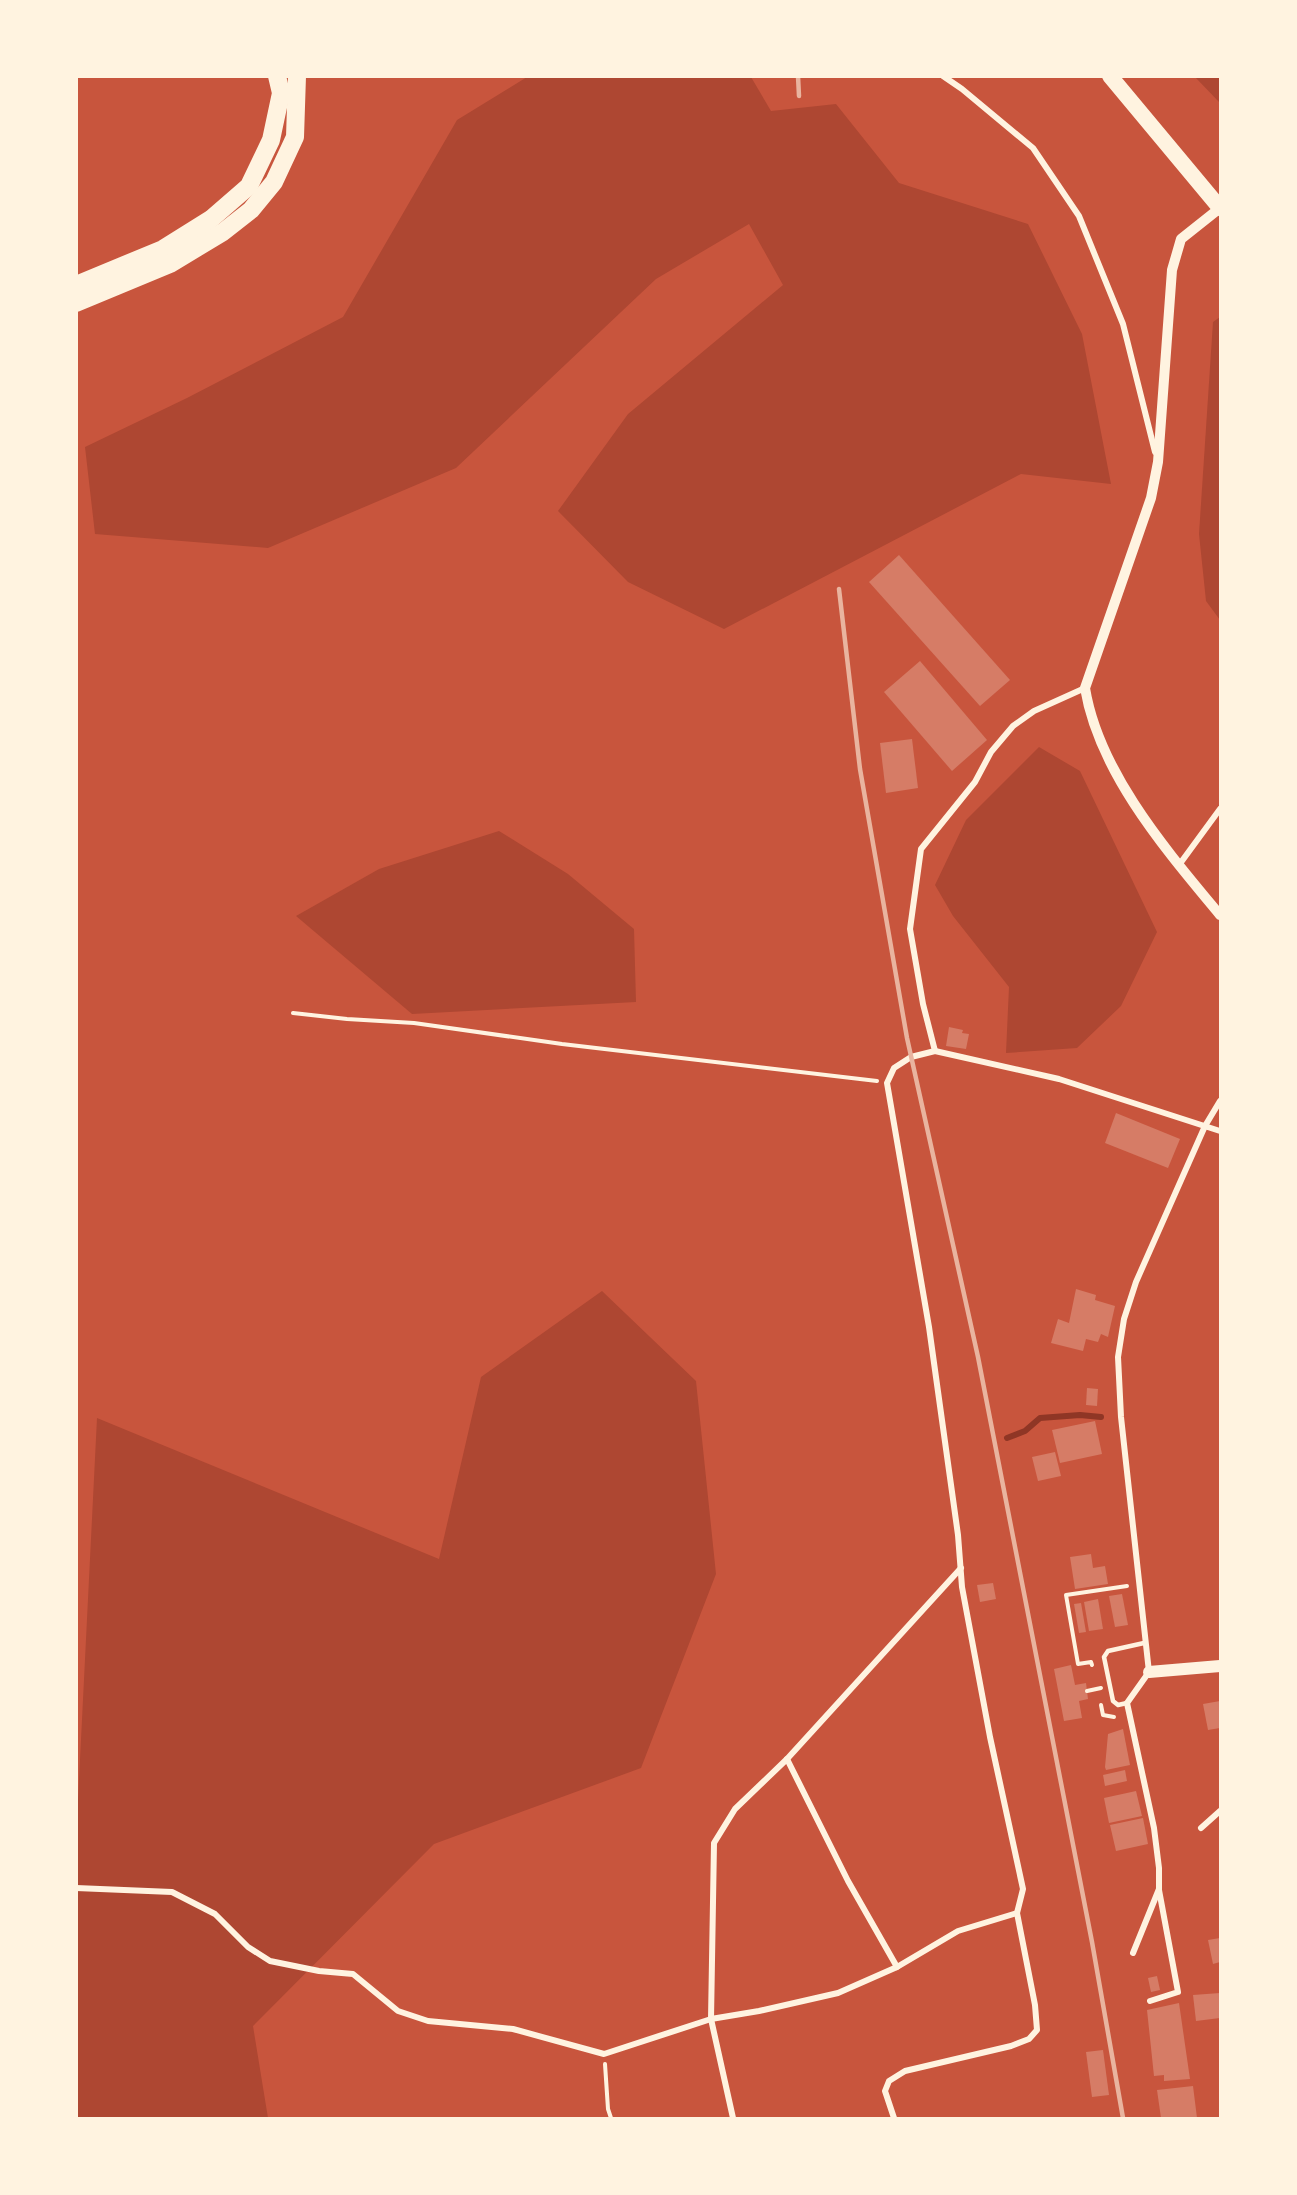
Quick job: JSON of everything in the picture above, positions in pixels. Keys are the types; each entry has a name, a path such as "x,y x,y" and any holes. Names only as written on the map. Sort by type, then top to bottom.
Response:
{"highway":[{"path":"76,285 163,249 211,219 249,186 272,140 281,93 277,76"},
{"path":"76,303 170,264 223,232 251,210 274,182 295,137 297,76"},
{"path":"1110,76 1221,208"}],"main road":[{"path":"1149,1672 1221,1666"}],"street":[{"path":"943,76 1033,148 1079,216 1123,324 1158,462"},
{"path":"1221,208 1181,239 1172,270 1158,462 1151,498 1085,688 1089,712 1124,790 1179,865 1221,915"},
{"path":"935,1052 923,1004 910,929 921,849 975,782 991,752 1012,726 1034,711 1085,688"},
{"path":"1179,865 1221,809"},
{"path":"894,2118 885,2091 889,2081 904,2071 1011,2046 1029,2039 1037,2030 1035,2005 1017,1913 1023,1889 962,1587 962,1568 929,1328 887,1083 894,1068 911,1057 935,1052 1059,1079 1221,1131"},
{"path":"1150,2001 1178,1992 1159,1889 1154,1828 1127,1703 1149,1672 1121,1418 1118,1357 1124,1319 1136,1282 1205,1126 1221,1101"},
{"path":"733,2118 711,2019 714,1843 735,1809 786,1759 962,1568"},
{"path":"786,1759 848,1881 897,1967"},
{"path":"1201,1828 1221,1811"},
{"path":"76,1888 172,1892 215,1914 248,1947 270,1961 319,1971 353,1974 398,2011 428,2021 513,2029 604,2054 711,2019 759,2012 838,1993 897,1967 958,1931 1017,1913"},
{"path":"1133,1953 1159,1889"}],"lane":[{"path":"1127,1703 1118,1704 1113,1701 1104,1657 1108,1651 1144,1643"}],"path":[{"path":"293,1012 347,1019 414,1023 562,1044 887,1083"},
{"path":"1093,1671 1091,1662 1078,1664 1066,1595 1139,1584"},
{"path":"1095,1680 1103,1715 1130,1719"},
{"path":"604,2054 608,2109 611,2118"}],"shaded area":[{"path":"527,77 751,77 771,111 836,104 899,183 1028,224 1082,334 1111,484 1021,474 724,629 628,582 558,511 628,414 783,285 749,224 656,279 456,468 268,548 95,534 85,447 187,398 343,317 457,120"},
{"path":"1195,77 1220,77 1220,103"},
{"path":"1220,317 1220,620 1206,601 1199,534 1213,322"},
{"path":"1039,747 1080,771 1157,932 1121,1006 1077,1048 1006,1053 1009,987 953,916 935,885 966,820"},
{"path":"499,831 568,874 634,929 636,1002 412,1014 296,916 379,869"},
{"path":"602,1291 696,1381 716,1574 641,1768 434,1844 253,2026 268,2118 77,2118 77,1820 97,1418 439,1559 481,1377"}],"building":[{"path":"899,555 1010,680 980,706 869,582"},
{"path":"920,661 987,740 952,771 884,692"},
{"path":"912,739 918,788 886,793 880,743"},
{"path":"949,1027 969,1034 966,1049 946,1046"},
{"path":"1116,1113 1180,1139 1168,1168 1105,1143"},
{"path":"1076,1289 1096,1295 1095,1300 1115,1306 1108,1337 1101,1334 1098,1342 1086,1339 1083,1351 1051,1343 1058,1319 1069,1323"},
{"path":"1087,1388 1098,1389 1097,1406 1086,1405"},
{"path":"1095,1421 1102,1454 1060,1463 1052,1430"},
{"path":"1055,1452 1061,1476 1038,1481 1032,1457"},
{"path":"1091,1554 1093,1568 1105,1566 1108,1584 1075,1589 1070,1557"},
{"path":"993,1583 996,1599 980,1602 977,1585"},
{"path":"1122,1594 1128,1625 1115,1627 1109,1596"},
{"path":"1098,1599 1103,1629 1089,1631 1084,1602"},
{"path":"1081,1603 1086,1632 1079,1633 1074,1604"},
{"path":"1071,1665 1075,1685 1086,1683 1088,1699 1079,1701 1082,1718 1064,1721 1054,1669"},
{"path":"1220,1701 1220,1728 1208,1730 1203,1704"},
{"path":"1123,1729 1130,1765 1106,1770 1108,1734"},
{"path":"1125,1770 1127,1781 1105,1786 1103,1775"},
{"path":"1136,1791 1142,1816 1109,1823 1104,1798"},
{"path":"1143,1818 1148,1844 1116,1851 1110,1825"},
{"path":"1220,1938 1220,1962 1213,1964 1208,1940"},
{"path":"1157,1976 1160,1990 1151,1992 1148,1978"},
{"path":"1220,1993 1220,2018 1196,2021 1193,1995"},
{"path":"1179,2003 1190,2079 1164,2081 1164,2075 1154,2076 1147,2010"},
{"path":"1103,2050 1109,2095 1092,2097 1086,2052"},
{"path":"1193,2086 1197,2118 1161,2118 1157,2090"}],"waterway":[{"path":"1007,1438 1025,1431 1040,1418 1080,1415 1101,1417"}],"railway":[{"path":"798,76 799,96"},
{"path":"839,589 860,769 907,1038 978,1357 1092,1942 1123,2118"}]}
